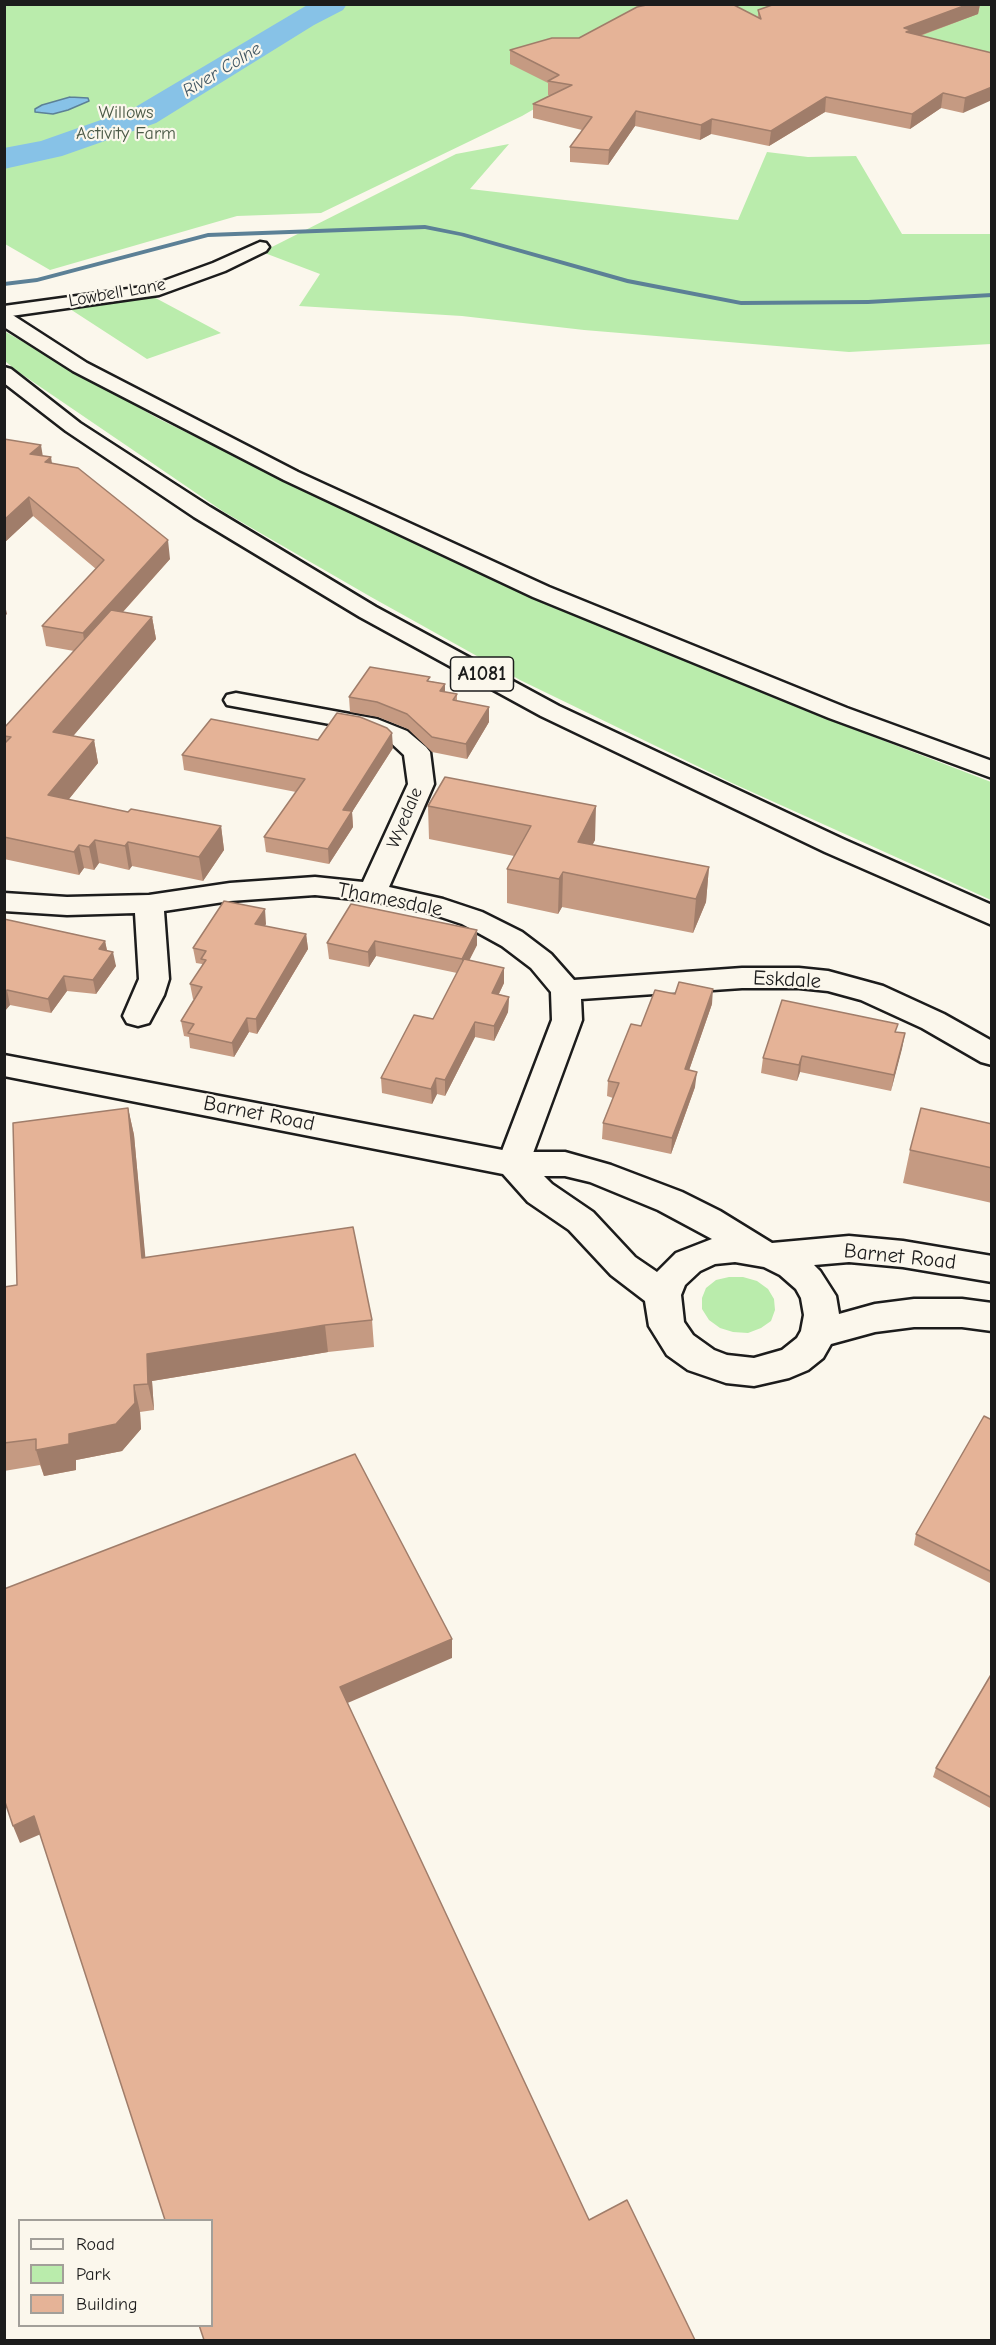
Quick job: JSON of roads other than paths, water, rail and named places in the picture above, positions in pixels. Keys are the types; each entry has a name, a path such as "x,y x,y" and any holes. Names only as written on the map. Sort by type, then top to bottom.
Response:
{"street":[{"name":"Lowbell Lane","path":"6,317 153,291 219,267 260,248"},
{"path":"6,317 80,367 291,476 541,592 838,713 992,770"},
{"name":"A1081","path":"4,373 73,427 192,506 378,617 550,711 834,846 992,915"},
{"name":"Wyedale","path":"236,700 368,724 399,736 417,752 421,784 373,892"},
{"name":"Thamesdale","path":"4,902 67,906 149,904 271,888 315,886 373,892 433,905 472,918 512,939 541,961 566,990"},
{"path":"138,1016 154,979 149,904"},
{"name":"Eskdale","path":"566,990 742,978 799,978 828,981 882,998 933,1021 992,1055"},
{"path":"566,990 567,1020 513,1164 540,1193 581,1221 623,1266 663,1295"},
{"name":"Barnet Road","path":"4,1065 513,1164 565,1164 600,1173 670,1201 766,1254 849,1249 903,1254 992,1269"},
{"path":"735,1249 766,1254 792,1266 808,1280 818,1296 822,1315 819,1332 810,1348 795,1360 776,1368 754,1372 726,1369 701,1360 680,1345 667,1326 663,1311 663,1295 672,1277 688,1262 710,1252 735,1249"},
{"path":"819,1332 875,1318 914,1313 962,1313 992,1317"}],"water":[{"path":"70,97 88,98 89,101 53,114 35,112 35,109 42,105"}],"waterway":[{"name":"River Colne","path":"4,159 50,149 144,116 303,19 333,4"},
{"path":"4,284 37,280 208,235 425,227 462,234 627,281 741,303 868,302 992,295"}],"park label":[{"name":"Willows Activity Farm","path":"126,123"}]}
